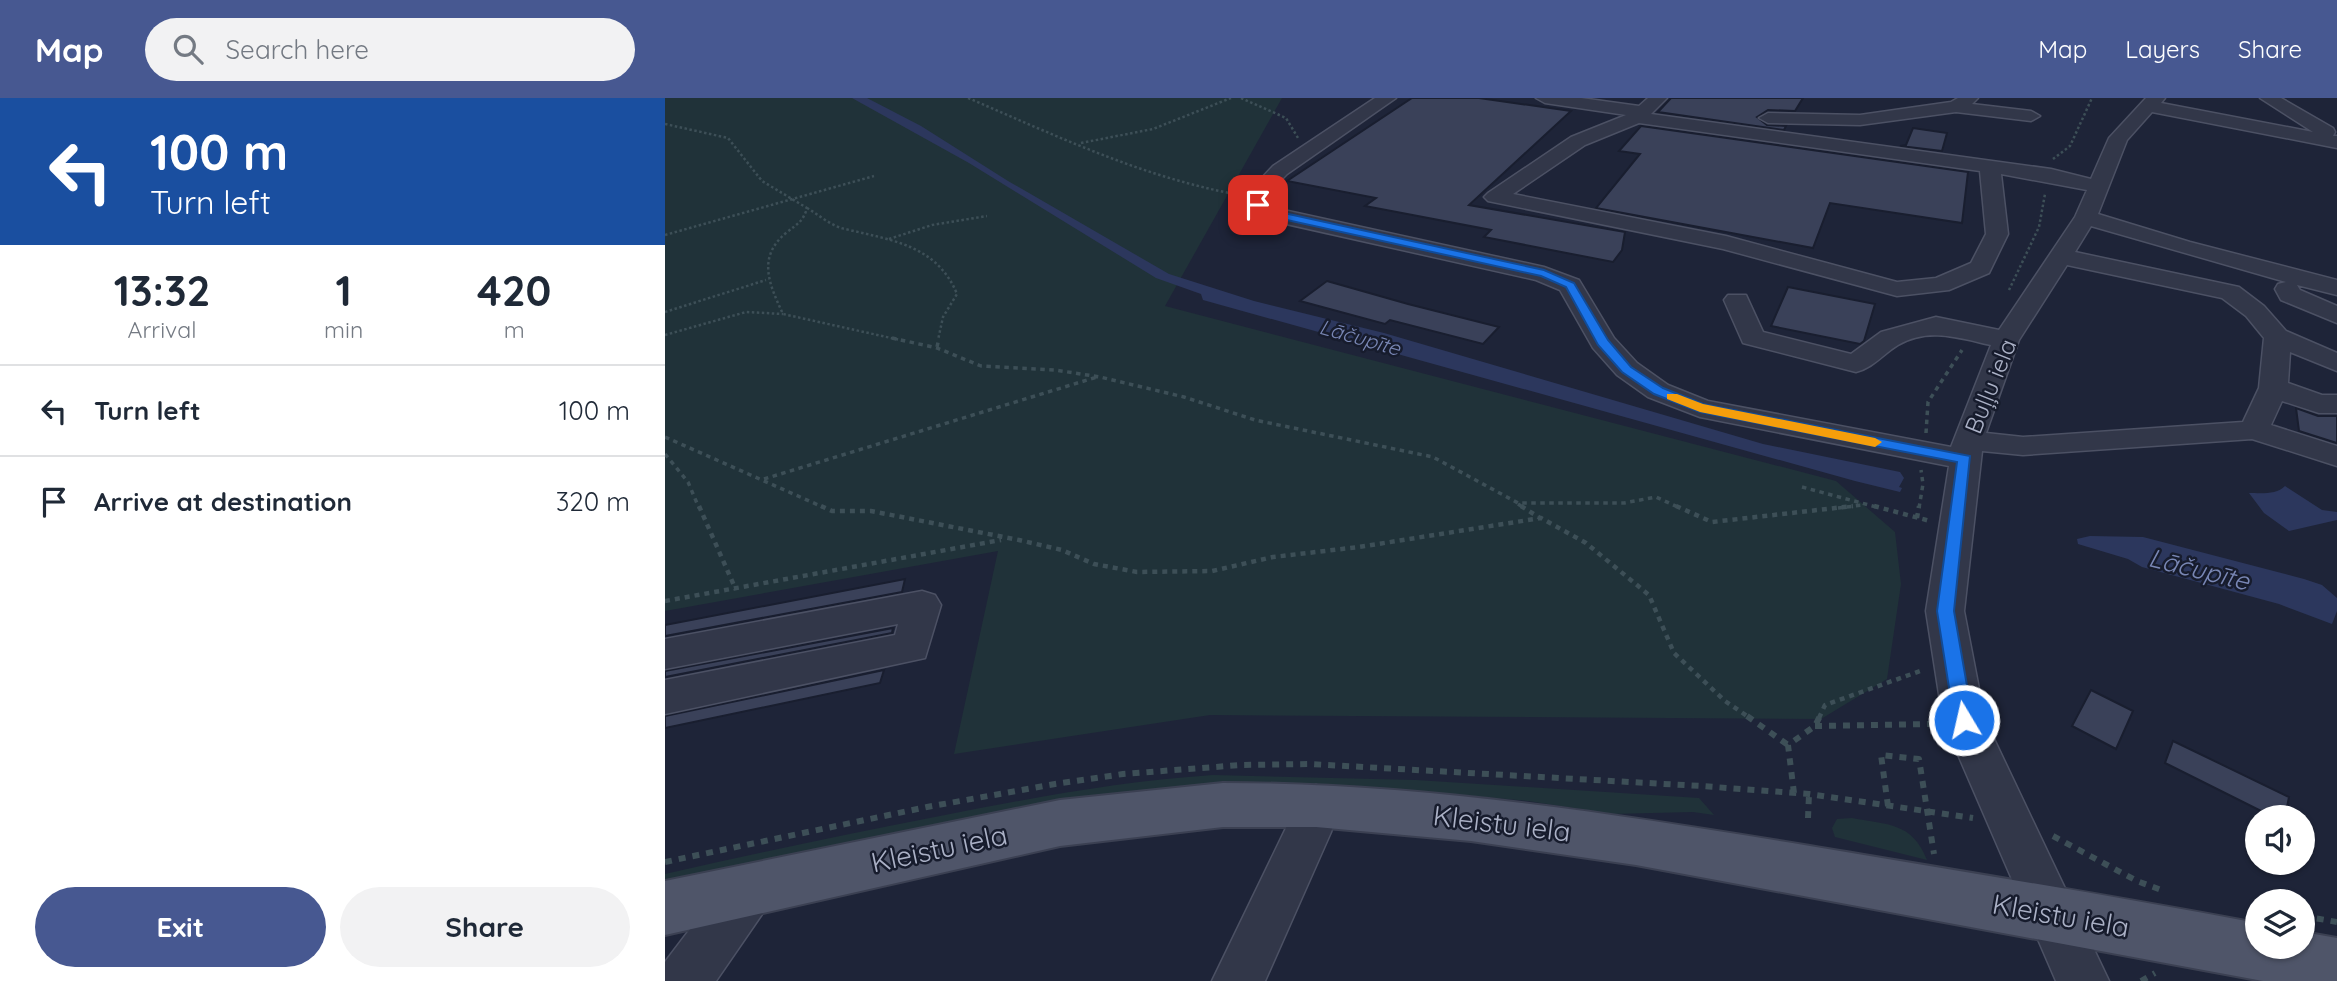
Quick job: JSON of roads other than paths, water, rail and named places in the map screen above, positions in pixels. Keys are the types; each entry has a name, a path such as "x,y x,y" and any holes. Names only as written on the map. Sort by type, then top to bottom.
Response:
{"main road":[{"name":"Kleistu iela","path":"665,908 752,887 1060,823 1223,805 1316,805 1471,818 1636,841 2050,912 2337,967"}],"street":[{"path":"1387,98 1280,170 1268,182 1258,205 1272,214 1544,274 1570,285 1603,342 1627,369 1658,391 1700,408 1925,452 2254,430 2337,456"},
{"path":"1545,98 1759,118 1860,120 1963,103 2031,117"},
{"path":"2269,98 2337,141"},
{"path":"2152,102 2337,141"},
{"name":"Buļļu iela","path":"2083,981 1965,723 1945,611 1936,522 2006,340 2086,216 2118,138 2152,102"},
{"path":"1990,167 1997,234 1981,268 1940,285 1897,289 1726,243 1495,197 1578,141 1647,108 2051,175 2099,187"},
{"path":"2086,216 2287,286 2337,315"},
{"path":"2059,256 2230,292 2287,286 2337,288"},
{"path":"2230,292 2255,310 2277,337 2336,365"},
{"path":"1737,300 1752,337 1856,364 1890,338 1936,325 2006,340"},
{"path":"2254,430 2273,388 2277,337"},
{"path":"2273,388 2319,404 2337,404"},
{"path":"665,654 922,605 911,647 665,697"},
{"path":"1238,981 1308,832 1316,805"},
{"path":"684,981 752,887"}],"water":[{"name":"Lāčupīte","path":"852,98 867,98 921,126 1008,181 1169,274 1254,301 1384,333 1763,444 1900,472 1904,478 1899,487 1902,488 1900,492 1855,481 1203,300 1201,294 1156,278 969,163"},
{"path":"2285,486 2322,510 2337,512 2337,520 2289,531 2264,513 2249,493 2273,492"},
{"path":"2090,536 2143,537 2304,579 2322,585 2337,598 2337,611 2332,624 2279,604 2142,567 2128,559 2078,544 2077,539"}]}
